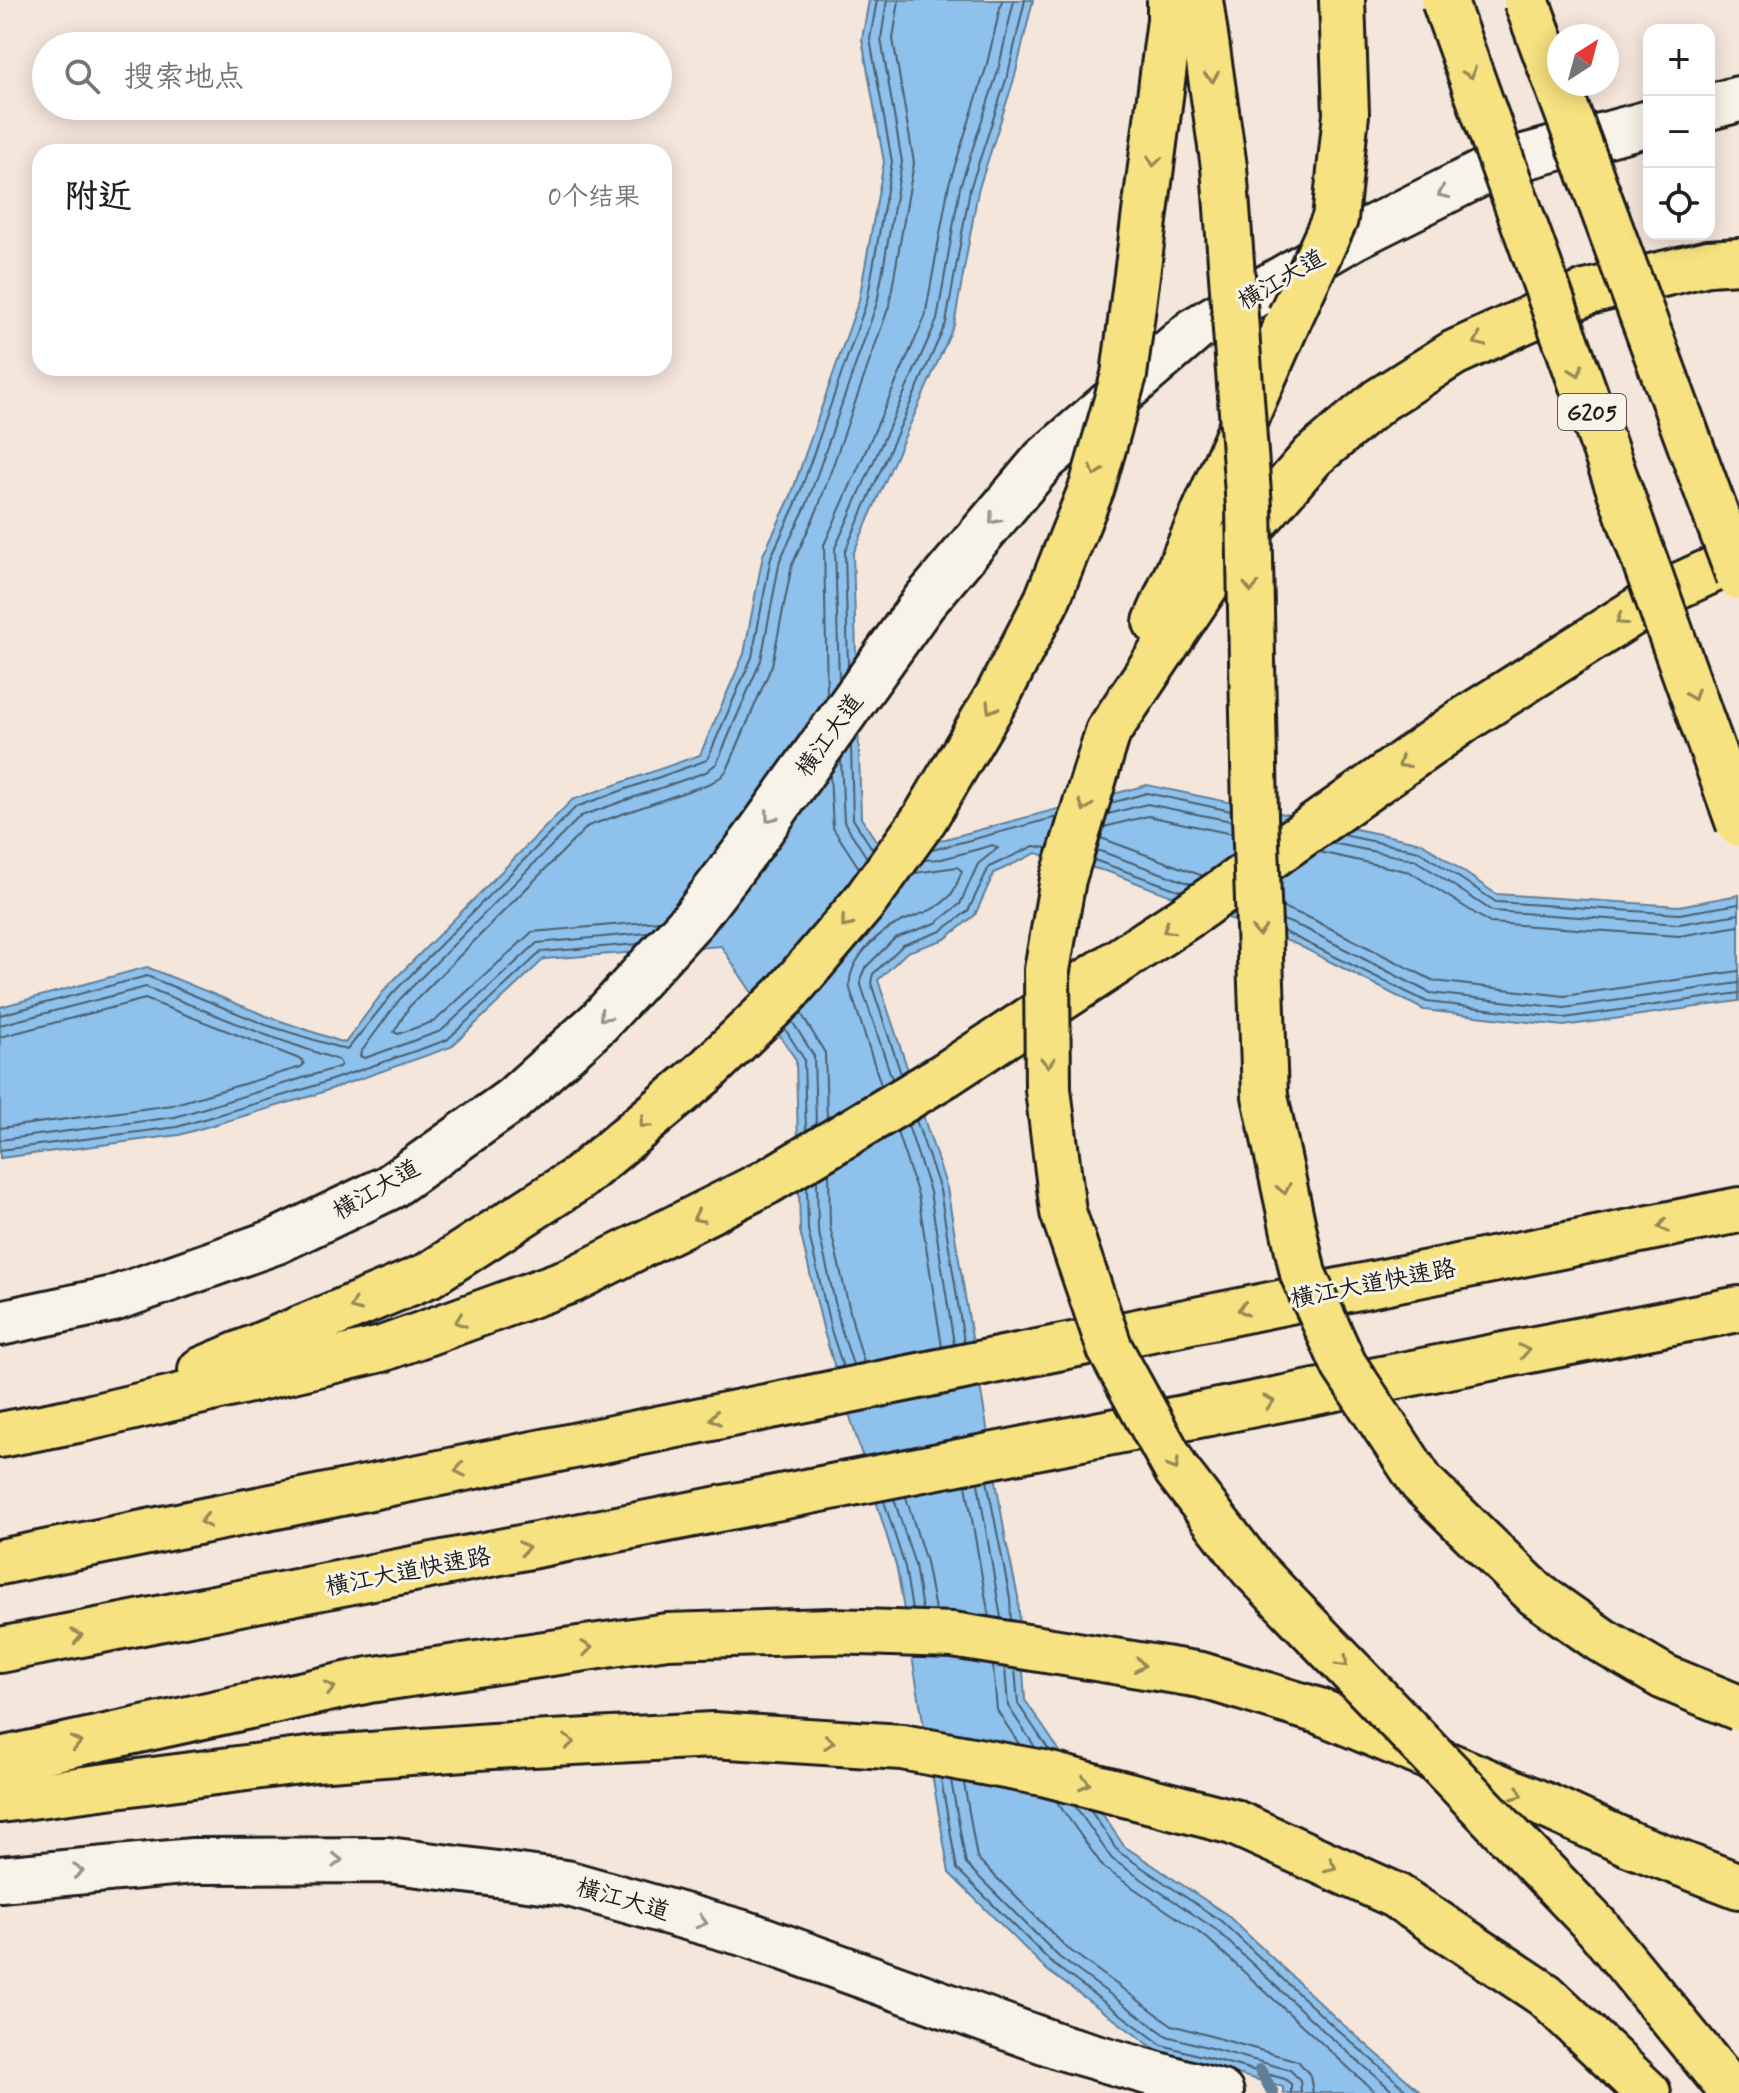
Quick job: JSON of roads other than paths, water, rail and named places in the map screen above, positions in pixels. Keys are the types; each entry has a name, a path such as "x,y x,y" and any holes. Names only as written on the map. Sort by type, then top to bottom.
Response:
{"highway":[{"path":"83,1419 429,1275 579,1178 704,1073 785,995 865,901 925,818 998,695 1047,600 1092,487 1124,375 1151,182 1170,0"},
{"path":"1200,0 1224,167 1249,507 1265,1096 1303,1274 1344,1365 1422,1483 1536,1594 1601,1640 1664,1677 1739,1708"},
{"path":"1342,0 1346,114 1335,219 1108,732 1063,879 1047,970 1048,1089 1063,1212 1110,1349 1177,1471 1252,1568 1597,1927 1733,2093"},
{"name":"G205","path":"1444,0 1739,824"},
{"path":"1526,0 1739,577"},
{"path":"1108,732 1225,557 1313,456 1380,400 1454,353 1585,293 1708,263 1739,261"},
{"path":"0,1435 83,1419 382,1349 572,1280 767,1182 945,1075 1186,917 1464,720 1669,590 1739,558"},
{"name":"横江大道快速路","path":"0,1562 1739,1210"},
{"name":"横江大道快速路","path":"0,1650 1739,1309"},
{"path":"0,1760 369,1680 667,1636 831,1631 953,1635 1201,1675 1319,1711 1630,1844 1739,1886"},
{"path":"0,1800 315,1759 492,1746 713,1735 902,1747 1043,1773 1233,1822 1395,1895 1545,1995 1648,2093"}],"street":[{"path":"1715,105 1739,99"},
{"name":"横江大道","path":"0,1323 113,1299 277,1241 390,1187 511,1101 599,1022 695,917 924,602 1044,460 1196,329 1354,237 1502,163 1643,125"},
{"name":"横江大道","path":"0,1879 193,1861 388,1860 566,1883 750,1935 1061,2047 1221,2093"}],"water":[{"path":"869,0 1033,0 1015,76 978,191 954,325 853,554 861,818 879,845 938,841 1147,785 1422,843 1496,894 1679,906 1739,895 1739,1001 1564,1026 1424,1010 1298,945 1109,872 1036,853 994,873 975,915 945,939 907,952 878,980 947,1188 1018,1597 1025,1700 1124,1846 1226,1914 1339,2021 1422,2093 1283,2093 1283,2087 1159,2052 1048,1971 949,1873 897,1569 824,1332 800,1231 796,1060 721,946 544,959 451,1047 311,1096 179,1135 0,1158 0,1007 147,967 269,1017 345,1043 386,988 572,800 700,755 744,654 763,555 790,498 859,300 884,162 862,39"}],"waterway":[{"path":"1260,2070 1273,2093"}]}
